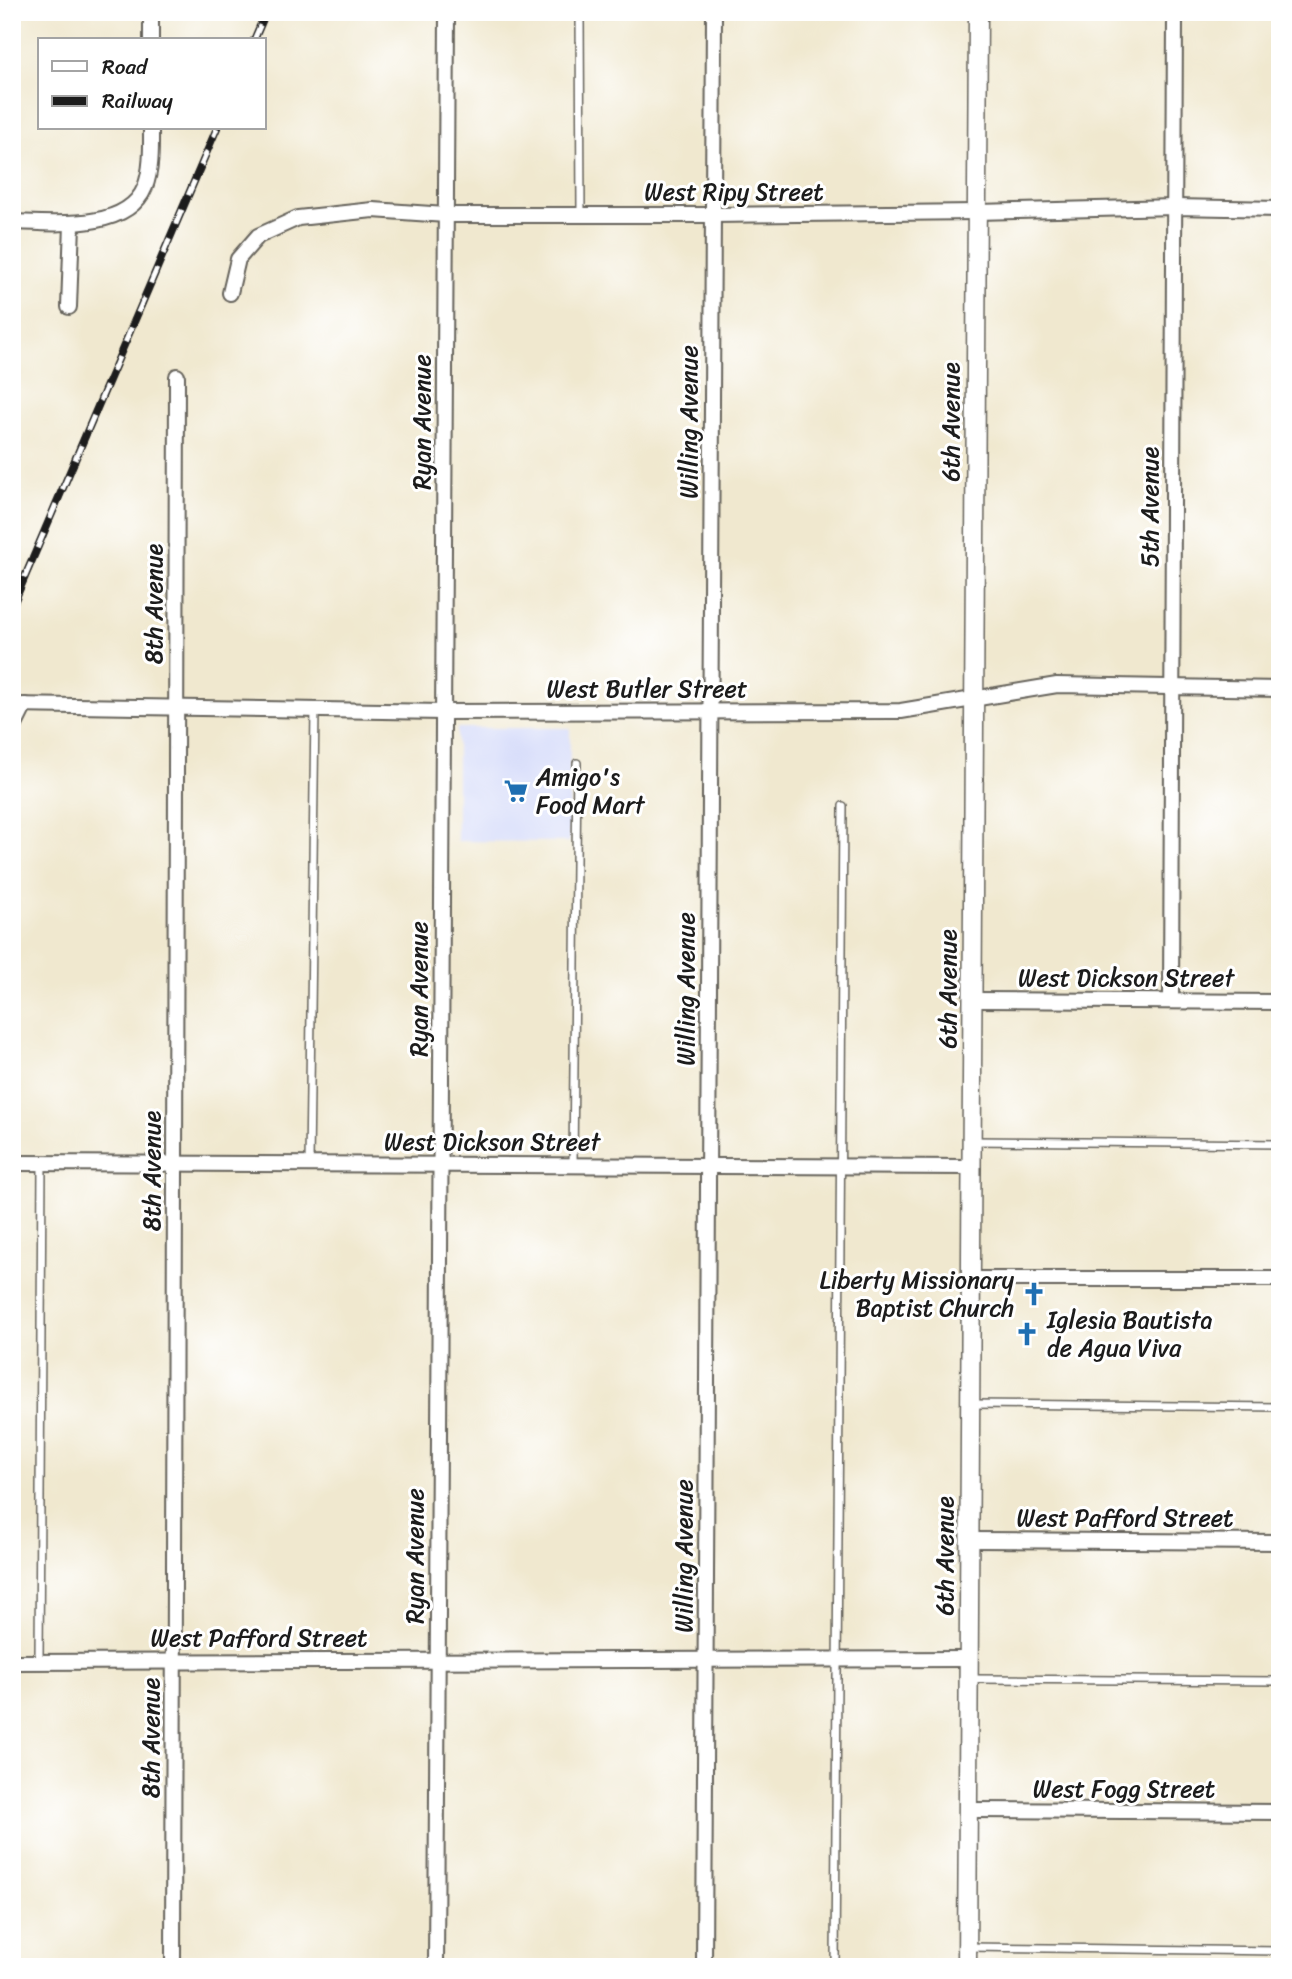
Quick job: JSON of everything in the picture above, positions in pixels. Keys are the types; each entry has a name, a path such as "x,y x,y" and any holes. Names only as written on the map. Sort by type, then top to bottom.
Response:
{"street":[{"path":"151,12 151,38"},
{"name":"Ryan Avenue","path":"436,1967 447,12"},
{"name":"Willing Avenue","path":"705,1967 714,12"},
{"name":"6th Avenue","path":"967,1967 978,12"},
{"name":"5th Avenue","path":"1171,1001 1175,12"},
{"path":"12,222 72,224 100,220 127,209 145,188 151,151 151,130"},
{"name":"West Ripy Street","path":"230,293 238,259 258,236 298,218 373,210 446,215 713,215 1174,207 1280,209"},
{"path":"69,307 72,224"},
{"name":"8th Avenue","path":"173,1967 177,376"},
{"name":"West Butler Street","path":"18,705 443,712 901,711 1057,685 1280,689"},
{"path":"12,731 18,705"},
{"name":"West Dickson Street","path":"973,1000 1280,1002"},
{"name":"West Dickson Street","path":"12,1163 971,1167"},
{"path":"971,1279 1280,1279"},
{"name":"West Pafford Street","path":"969,1541 1280,1542"},
{"name":"West Pafford Street","path":"12,1661 969,1659"},
{"name":"West Fogg Street","path":"968,1810 1280,1812"}],"lane":[{"path":"580,12 581,215"},
{"path":"309,1164 315,709"},
{"path":"573,1165 577,763"},
{"path":"835,1967 838,1166 843,806"},
{"path":"972,1141 1280,1144"},
{"path":"39,1661 42,1163"},
{"path":"970,1404 1280,1407"},
{"path":"968,1679 1280,1681"},
{"path":"967,1947 1280,1951"}],"shaded area":[{"path":"457,728 570,728 569,842 457,841"}],"railway":[{"path":"255,38 266,12"},
{"path":"12,607 216,130"}],"place":[{"name":"Amigo's Food Mart","path":"516,791"},
{"name":"Liberty Missionary Baptist Church","path":"1034,1294"},
{"name":"Iglesia Bautista de Agua Viva","path":"1027,1334"}]}
